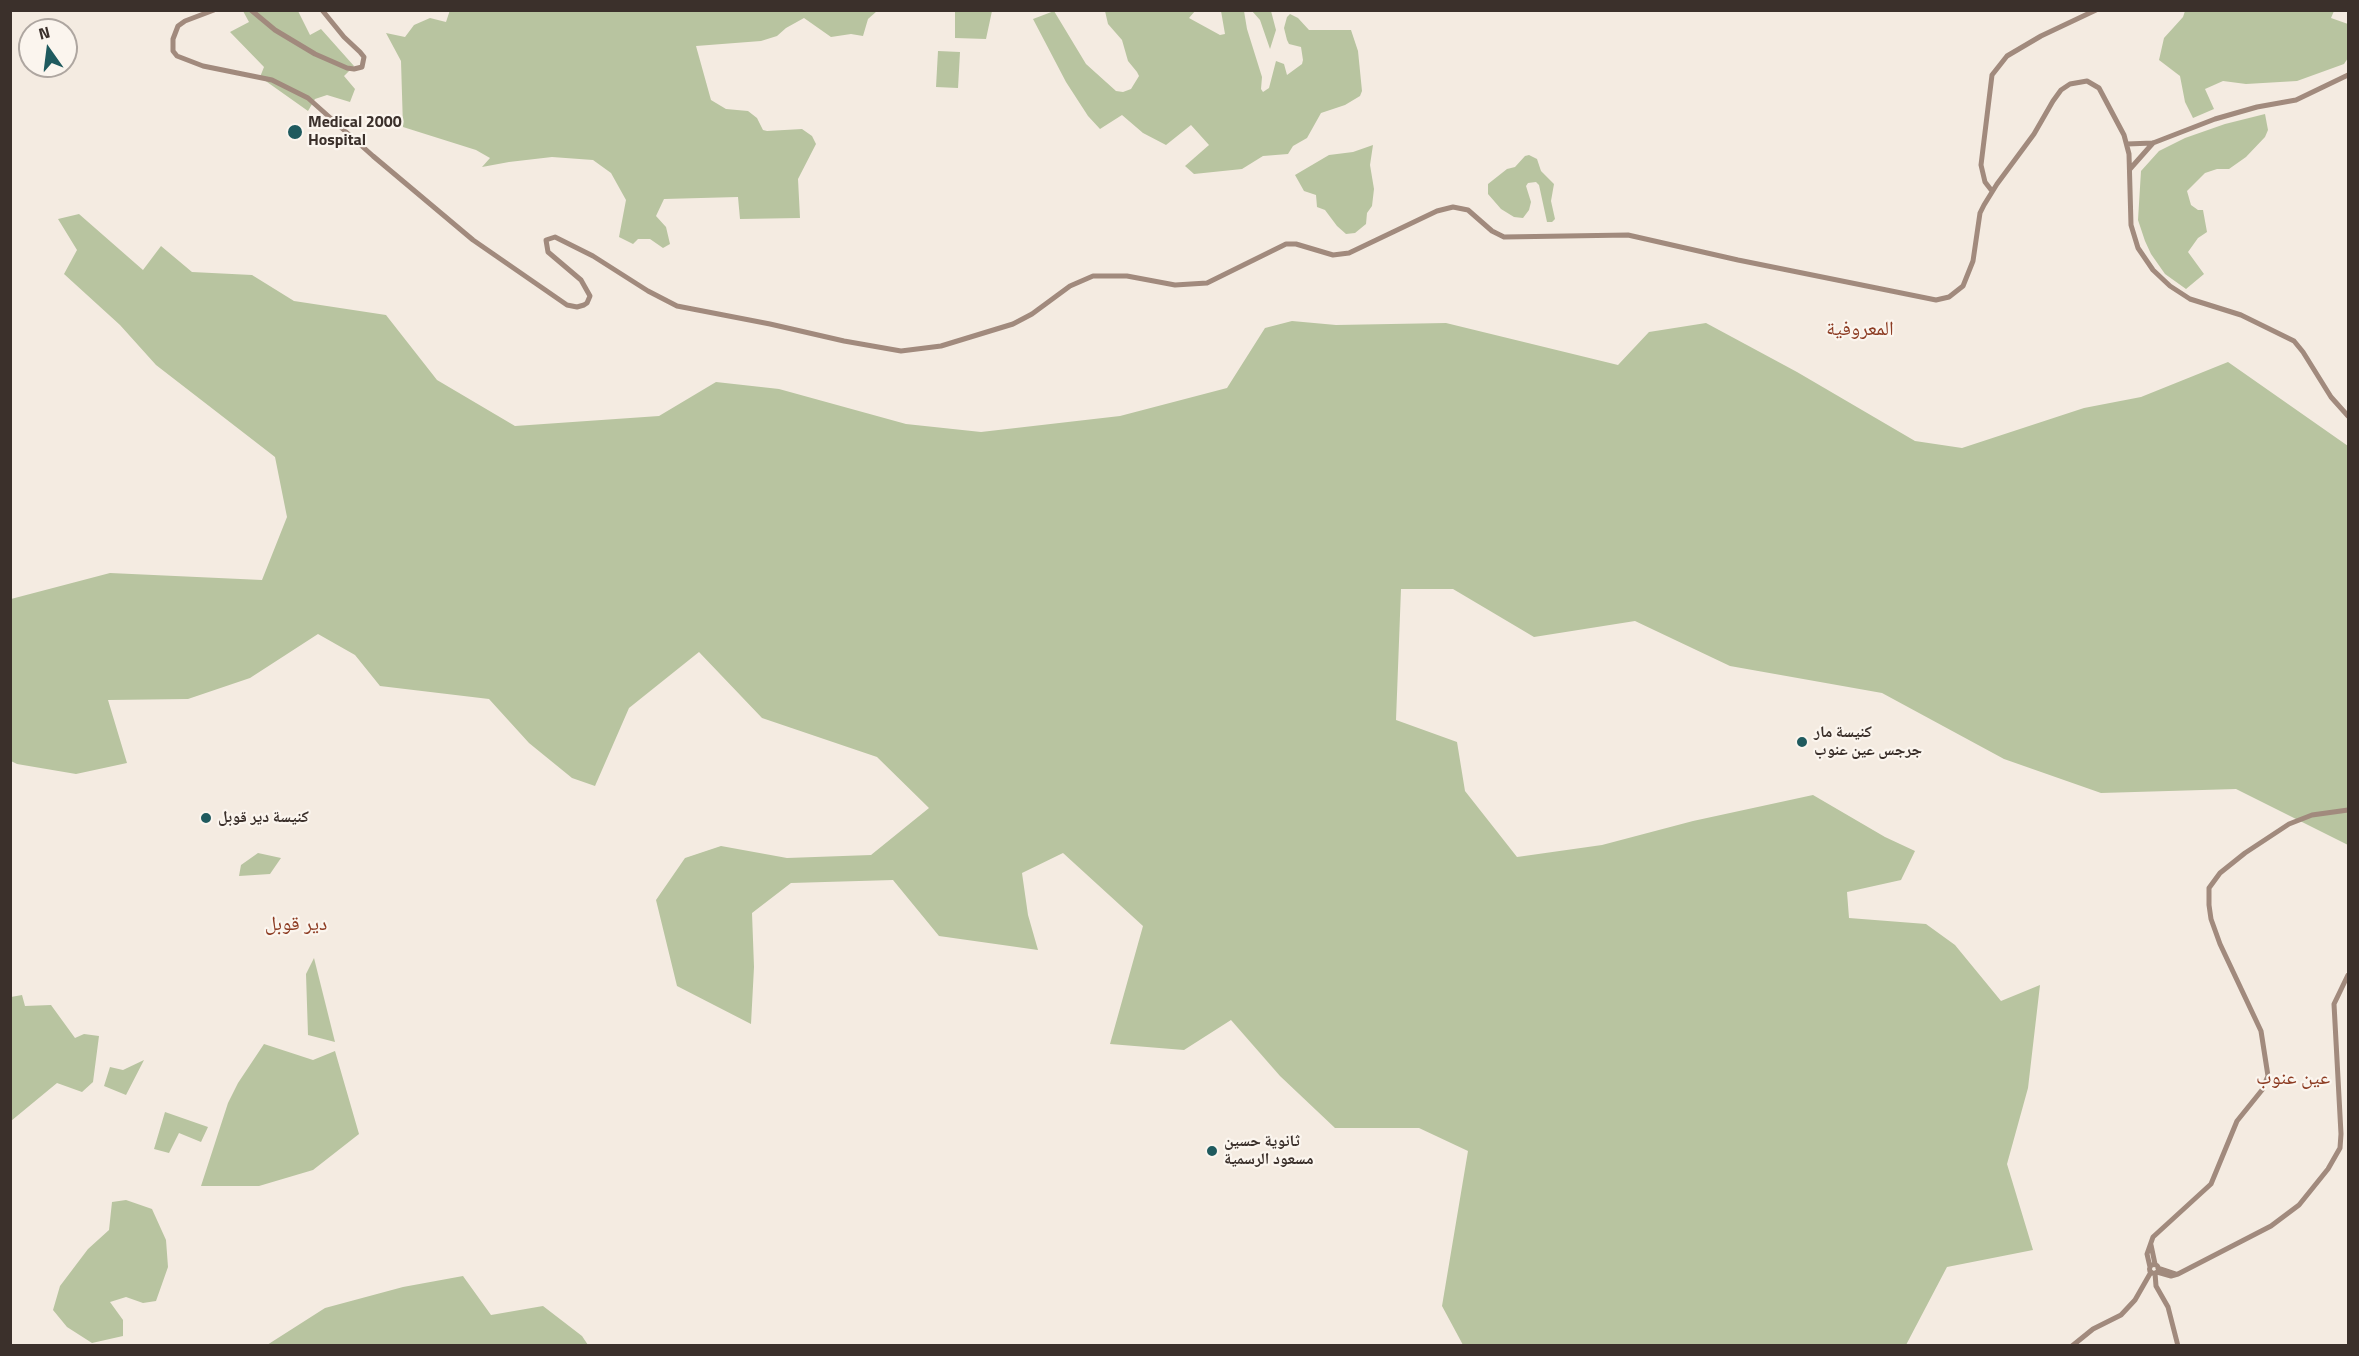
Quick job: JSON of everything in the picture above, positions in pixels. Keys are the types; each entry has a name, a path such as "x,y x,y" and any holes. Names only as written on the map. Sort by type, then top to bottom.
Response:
{"street":[{"path":"214,10 178,26 173,39 177,56 203,66 272,80 308,98 473,240 567,305 576,307 584,305 590,296 580,280 548,252 546,240 555,237 585,251 648,291 677,306 885,349 926,349 1004,327 1032,314 1070,286 1093,276 1127,276 1175,285 1207,283 1286,244 1296,244 1333,255 1349,253 1437,211 1453,207 1467,210 1492,231 1504,237 1628,235 1936,300 1953,294 1966,281 1973,261 1980,213 1992,191 2034,134 2057,94 2077,81 2088,81 2099,88 2122,128 2127,144 2130,169 2129,213 2132,233 2138,248 2153,270 2170,286 2190,299 2241,315 2294,341 2331,397 2349,416"},
{"path":"251,10 275,30 315,54 347,68 362,67 364,57 322,10"},
{"path":"1992,191 1985,182 1981,165 1992,75 2007,56 2041,36 2096,10"},
{"path":"2127,144 2153,143 2232,114 2296,100 2349,75"},
{"path":"2130,169 2153,143"},
{"path":"2178,1346 2168,1307 2156,1286 2154,1269 2147,1254 2150,1243 2157,1232 2198,1198 2211,1184 2237,1121 2262,1090 2268,1076 2260,1031 2211,919 2209,888 2214,879 2226,868 2289,824 2312,815 2349,810"},
{"path":"2154,1269 2171,1276 2178,1274 2293,1212 2311,1193 2334,1160 2340,1148 2341,1134 2334,1004 2349,975"},
{"path":"2072,1346 2093,1329 2121,1315 2135,1300 2154,1269"}],"green space":[{"path":"450,10 877,11 868,19 863,36 851,34 831,37 804,18 777,36 761,41 696,46 711,100 726,109 748,111 757,118 763,130 802,129 812,136 816,144 798,179 800,218 740,219 738,197 664,199 656,216 666,227 670,244 663,248 650,239 638,239 633,244 619,237 626,200 611,173 593,160 552,157 482,167 490,158 476,150 403,127 401,61 386,33 405,37 414,25 430,18 446,22"},
{"path":"243,11 298,11 310,35 321,29 354,66 344,76 355,89 350,102 327,95 315,99 308,111 260,77 264,67 230,32 249,22"},
{"path":"955,11 992,11 986,39 955,38"},
{"path":"1054,11 1086,64 1116,91 1123,92 1131,89 1139,76 1128,61 1122,40 1108,24 1105,11 1195,11 1189,18 1220,35 1225,34 1221,11 1244,11 1247,29 1262,77 1263,92 1269,88 1276,61 1284,64 1287,75 1302,64 1301,47 1289,44 1284,28 1290,14 1298,18 1309,30 1351,30 1358,51 1362,91 1360,96 1345,105 1321,113 1307,138 1293,146 1288,154 1263,156 1242,169 1194,174 1185,166 1209,145 1191,125 1166,145 1143,133 1122,115 1100,129 1088,116 1066,82 1033,19"},
{"path":"1252,11 1271,11 1276,30 1270,49 1260,20"},
{"path":"2185,11 2334,11 2331,18 2348,24 2348,58 2344,64 2297,81 2246,84 2223,81 2205,89 2214,109 2193,118 2185,102 2180,76 2159,60 2164,38 2183,17"},
{"path":"938,51 960,52 958,88 936,87"},
{"path":"2265,114 2268,130 2265,137 2246,157 2229,169 2217,169 2205,173 2187,191 2191,205 2198,210 2203,210 2207,232 2198,238 2188,252 2204,274 2186,289 2165,274 2145,241 2138,220 2141,171 2159,151 2185,138 2225,124"},
{"path":"1373,145 1370,165 1374,189 1372,206 1367,213 1366,224 1355,233 1346,234 1325,210 1317,207 1316,195 1304,191 1295,175 1329,155 1353,152"},
{"path":"1529,155 1537,159 1541,171 1554,184 1551,201 1555,219 1552,222 1547,222 1539,185 1536,182 1528,183 1526,186 1531,202 1523,218 1514,217 1501,209 1488,194 1488,184"},
{"path":"79,214 143,270 161,246 192,272 252,275 294,301 386,315 437,380 515,426 659,416 716,382 779,389 906,424 981,432 1120,416 1227,388 1265,328 1292,321 1336,325 1446,323 1618,365 1649,332 1706,323 1797,372 1915,441 1962,448 2084,408 2141,397 2228,362 2348,446 2348,845 2236,789 2101,793 2004,759 1882,693 1730,666 1635,621 1534,637 1453,589 1401,589 1396,720 1457,742 1465,791 1517,857 1602,845 1693,821 1813,795 1885,837 1915,851 1901,880 1847,892 1849,918 1926,924 1955,945 2001,1001 2040,985 2028,1088 2007,1164 2033,1250 1947,1267 1906,1345 1463,1345 1442,1306 1468,1151 1419,1128 1335,1128 1280,1076 1231,1020 1184,1050 1110,1044 1143,926 1063,853 1022,873 1028,915 1038,950 939,936 893,880 791,883 752,913 754,967 751,1024 677,986 656,900 685,858 721,846 787,858 871,855 929,808 877,757 762,718 699,652 629,708 595,786 572,778 529,743 489,699 380,686 355,655 318,634 250,678 188,699 108,700 127,763 76,774 11,761 11,599 110,573 262,580 287,517 275,457 156,365 120,325 64,274 77,250 58,219"},
{"path":"258,853 281,858 270,874 239,876 241,865"},
{"path":"314,958 335,1042 308,1035 306,974"},
{"path":"22,995 25,1006 51,1005 75,1038 84,1034 99,1036 93,1082 82,1092 57,1083 11,1121 11,997"},
{"path":"264,1044 313,1060 335,1051 359,1134 313,1170 259,1186 201,1186 228,1103 238,1083"},
{"path":"144,1060 126,1095 104,1086 110,1067 123,1070"},
{"path":"165,1112 208,1127 201,1142 179,1133 169,1153 154,1149"},
{"path":"126,1200 152,1209 166,1240 168,1267 156,1301 143,1303 126,1297 110,1302 123,1320 123,1336 92,1343 67,1327 53,1310 60,1286 88,1249 109,1230 112,1202"},
{"path":"463,1276 491,1315 543,1306 582,1336 588,1345 267,1345 325,1308 403,1287"}],"place":[{"name":"Medical 2000 Hospital","path":"295,132"},
{"name":"كنيسة مار جرجس عين عنوب","path":"1802,742"},
{"name":"كنيسة دير قوبل","path":"206,818"},
{"name":"ثانوية حسين مسعود الرسمية","path":"1212,1151"}],"district":[{"name":"المعروفية","path":"1860,330"},
{"name":"دير قوبل","path":"296,925"},
{"name":"عين عنوب","path":"2293,1079"}]}
